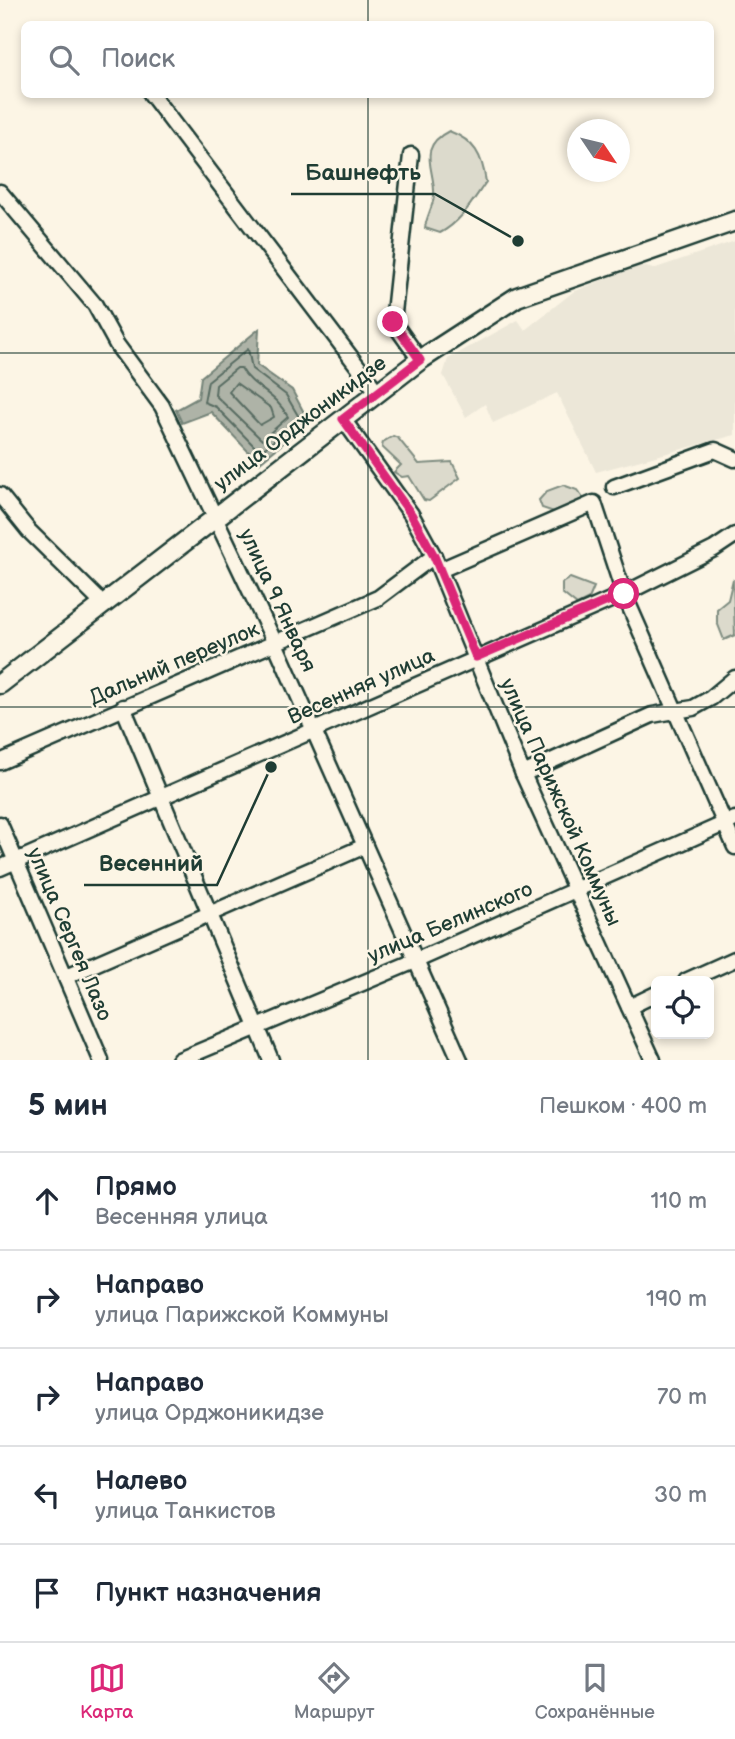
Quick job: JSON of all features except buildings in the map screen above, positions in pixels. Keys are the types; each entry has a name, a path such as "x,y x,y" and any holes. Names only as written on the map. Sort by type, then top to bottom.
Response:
{"main road":[{"name":"улица Орджоникидзе","path":"0,684 420,360 517,296 735,221"}],"street":[{"path":"154,98 378,393"},
{"path":"411,155 393,322 420,360"},
{"name":"улица 9 Января","path":"0,192 95,305 117,345 162,406 275,643 460,1060"},
{"name":"улица Парижской Коммуны","path":"343,419 411,514 434,556 523,774 653,1060"},
{"path":"614,487 715,450 735,459"},
{"path":"0,495 30,531 102,603"},
{"path":"440,570 594,503 624,594 675,710 730,821 735,847"},
{"name":"Весенняя улица","path":"0,868 624,594 714,549 735,535"},
{"name":"Дальний переулок","path":"0,762 378,598 434,556"},
{"path":"523,774 652,715 693,708 735,678"},
{"path":"123,707 271,1060"},
{"name":"улица Белинского","path":"179,1060 415,961 730,821"},
{"name":"улица Сергея Лазо","path":"0,824 101,1060"},
{"path":"67,976 365,846"},
{"path":"697,976 735,959"},
{"path":"629,1007 651,996"}],"shaded area":[{"path":"449,131 465,139 476,150 486,182 460,217 440,233 425,228 434,196 430,152 439,138"},
{"path":"735,241 735,435 596,472 557,393 493,423 485,404 466,417 443,375 448,359 518,320 525,330 573,292 639,265 653,269"},
{"path":"393,436 398,438 419,464 452,462 460,478 429,501 424,500 409,476 402,477 394,472 401,465 382,447 383,442"},
{"path":"563,485 577,490 583,498 580,503 554,512 542,508 539,500 547,491"},
{"path":"570,578 594,587 589,599 577,605 562,593 562,583"},
{"path":"733,579 735,635 724,640 717,622 717,609 728,600"}],"water":[{"path":"259,329 257,365 292,390 309,422 259,463 211,412 182,423 176,410 198,398 201,377"}],"place":[{"name":"Башнефть","path":"518,241"},
{"name":"Весенний","path":"271,767"}],"route":[{"path":"393,322 420,360 343,419 411,514 434,556 476,657 624,594"}]}
